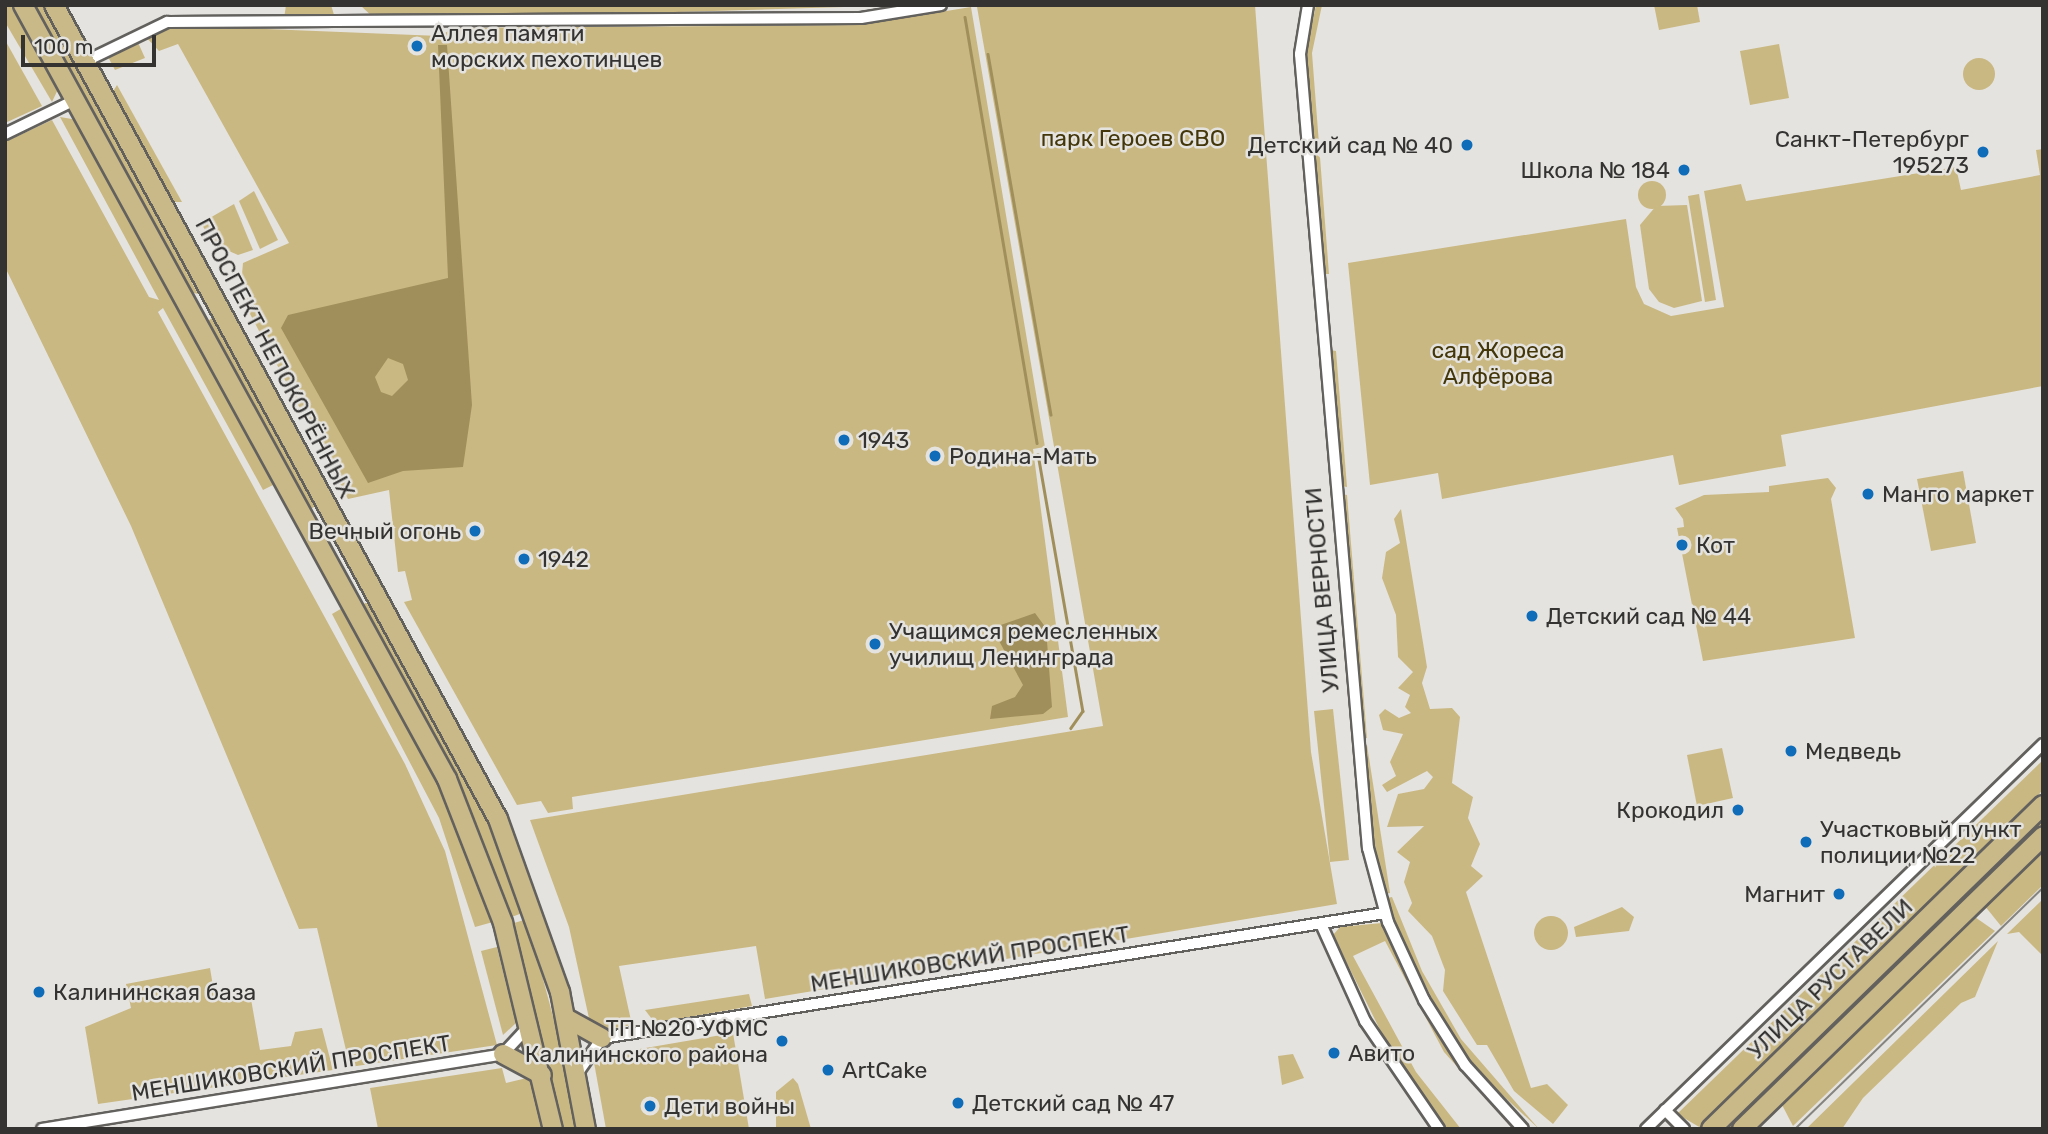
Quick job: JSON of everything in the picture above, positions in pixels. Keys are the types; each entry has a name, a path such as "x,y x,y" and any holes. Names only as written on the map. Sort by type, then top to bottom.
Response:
{"main road":[{"path":"23,5 77,99 447,779 492,887 531,1021 553,1129"},
{"name":"ПРОСПЕКТ НЕПОКОРЁННЫХ","path":"54,5 498,819 566,1018 579,1070 586,1129"},
{"path":"192,312 215,299"},
{"name":"УЛИЦА РУСТАВЕЛИ","path":"1711,1129 2043,805"},
{"name":"УЛИЦА РУСТАВЕЛИ","path":"1742,1129 2043,836"},
{"path":"566,1018 602,1038"},
{"path":"503,1054 542,1075"},
{"path":"583,1104 597,1129"}],"street":[{"path":"86,61 167,22 861,18 941,5"},
{"name":"УЛИЦА ВЕРНОСТИ","path":"1308,5 1300,54 1363,822 1385,913 1439,1027 1523,1129"},
{"path":"5,134 77,99"},
{"path":"1646,1129 2043,744"},
{"name":"МЕНШИКОВСКИЙ ПРОСПЕКТ","path":"602,1038 1385,913"},
{"path":"1321,924 1364,1021 1439,1129"},
{"path":"503,1054 531,1021"},
{"path":"579,1070 602,1038"},
{"name":"МЕНШИКОВСКИЙ ПРОСПЕКТ","path":"42,1129 503,1054"},
{"path":"1665,1110 1684,1129"}],"green space":[{"path":"5,5 15,5 59,87 52,102 5,22"},
{"path":"32,5 45,5 51,15 198,294 190,292"},
{"path":"286,5 331,5 335,18 284,19"},
{"path":"360,5 910,5 377,21"},
{"name":"парк Героев СВО","path":"1255,5 1311,752 1337,904 765,999 756,946 619,966 632,1025 592,1032 569,927 530,820 1103,726 977,7"},
{"path":"1316,5 1322,5 1312,53 1329,274 1324,274 1306,53"},
{"path":"1654,5 1697,5 1700,22 1659,30"},
{"path":"971,7 1045,447 1033,449 1068,717 572,797 573,809 548,813 541,801 517,805 404,602 412,600 405,571 398,572 389,490 348,499 240,295 243,263 289,243 178,44 159,51 144,35 167,25 440,36 453,28 860,25"},
{"path":"136,38 145,58 115,70 107,55"},
{"path":"5,40 42,106 5,123"},
{"path":"1779,44 1789,98 1750,105 1740,51"},
{"path":"1979,58 1990,63 1995,74 1990,85 1979,90 1968,85 1963,74 1968,63"},
{"path":"117,85 182,202 171,202 112,93"},
{"path":"60,117 78,120 277,483 263,490 163,308 158,312 405,764 445,851 497,1045 350,1067 317,928 299,929 131,526 5,267 5,142 52,120 149,297 159,300"},
{"name":"сад Жореса Алфёрова","path":"2043,149 2043,386 1781,435 1786,466 1679,485 1673,455 1442,499 1438,473 1370,485 1348,263 1626,219 1636,287 1644,304 1671,316 1724,307 1704,191 1741,184 1746,201 1956,167 1961,190 2040,175 2036,150"},
{"path":"1652,181 1662,185 1666,195 1662,205 1652,209 1642,205 1638,195 1642,185"},
{"path":"254,191 278,240 260,249 239,201"},
{"path":"1699,194 1716,300 1705,302 1688,196"},
{"path":"234,204 253,250 238,255 213,244 201,223"},
{"path":"1687,205 1702,301 1674,308 1659,302 1649,289 1640,225 1656,206"},
{"path":"214,316 319,504 309,510 207,322"},
{"path":"1330,350 1336,351 1347,487 1341,486"},
{"path":"1963,471 1976,543 1931,551 1917,479"},
{"path":"1828,478 1836,488 1831,499 1855,638 1703,661 1677,528 1684,527 1683,519 1675,508 1704,495 1769,492 1769,486"},
{"path":"1342,494 1347,495 1367,738 1361,739"},
{"path":"1401,509 1427,667 1422,683 1430,709 1452,708 1460,717 1452,783 1473,797 1468,818 1480,844 1471,866 1483,876 1466,892 1531,1088 1547,1084 1568,1105 1553,1124 1514,1091 1487,1045 1477,1045 1443,991 1445,970 1432,936 1408,911 1412,903 1404,882 1410,862 1397,852 1424,826 1387,827 1398,794 1424,789 1433,777 1427,771 1387,792 1382,785 1396,776 1390,762 1403,734 1383,730 1379,715 1385,709 1399,718 1411,713 1405,707 1410,695 1398,688 1413,672 1398,657 1396,615 1382,578 1386,552 1400,543 1394,519"},
{"path":"365,603 371,603 486,812 525,912 509,918 473,819 362,608"},
{"path":"344,607 451,811 493,922 475,927 439,818 332,614"},
{"path":"1333,709 1349,860 1330,862 1314,711"},
{"path":"1367,745 1390,893 1386,894 1369,820 1362,747"},
{"path":"1722,748 1733,798 1697,806 1687,755"},
{"path":"2043,760 2043,789 2023,816 1701,1128 1677,1114"},
{"path":"2043,818 2043,826 1731,1129 1722,1129"},
{"path":"2043,846 2043,885 2001,926 1984,905"},
{"path":"1392,897 1422,971 1461,1039 1539,1129 1483,1077 1444,1023 1392,917 1387,898"},
{"path":"2043,899 2041,954 2019,932 2007,934"},
{"path":"1622,907 1634,917 1629,931 1576,937 1574,927"},
{"path":"1972,915 1995,931 1793,1126 1780,1101"},
{"path":"1551,916 1563,921 1568,933 1563,945 1551,950 1539,945 1534,933 1539,921"},
{"path":"527,919 566,1065 578,1129 560,1129 511,924"},
{"path":"1382,923 1441,1041 1513,1129 1444,1052 1385,941 1353,956 1416,1072 1461,1129 1447,1129 1395,1060 1333,935 1340,927"},
{"path":"1998,941 1975,997 1961,1003 1863,1098 1842,1129 1806,1129"},
{"path":"497,947 516,1023 503,1035 481,951"},
{"path":"210,968 215,998 251,999 260,1050 291,1046 295,1032 322,1028 333,1070 98,1104 85,1027 131,1008 126,984"},
{"path":"749,994 752,1006 655,1023 645,1010"},
{"path":"733,1033 749,1129 606,1129 593,1057"},
{"path":"1293,1054 1304,1078 1282,1085 1278,1056"},
{"path":"502,1068 506,1083 531,1077 541,1129 378,1129 370,1088"},
{"path":"793,1078 798,1084 811,1129 776,1129 776,1092"}],"shaded area":[{"path":"438,45 447,45 472,405 463,467 403,471 368,483 281,328 288,315 448,278","holes":["388,358 403,364 408,380 392,396 381,392 375,377"]},
{"path":"1035,613 1046,628 1052,707 1043,714 990,719 992,706 1015,697 1023,685 992,628"}],"waterway":[{"path":"965,17 1037,443"},
{"path":"988,54 1051,415"},
{"path":"1038,454 1083,711 1071,728"}],"tram line":[{"path":"1795,1129 2043,888"}],"place":[{"name":"Аллея памяти морских пехотинцев","path":"417,46"},
{"name":"Детский сад № 40","path":"1467,145"},
{"name":"Санкт-Петербург 195273","path":"1983,152"},
{"name":"Школа № 184","path":"1684,170"},
{"name":"1943","path":"844,440"},
{"name":"Родина-Мать","path":"935,456"},
{"name":"Манго маркет","path":"1868,494"},
{"name":"Вечный огонь","path":"475,531"},
{"name":"Кот","path":"1682,545"},
{"name":"1942","path":"524,559"},
{"name":"Детский сад № 44","path":"1532,616"},
{"name":"Учащимся ремесленных училищ Ленинграда","path":"875,644"},
{"name":"Медведь","path":"1791,751"},
{"name":"Крокодил","path":"1738,810"},
{"name":"Участковый пункт полиции №22","path":"1806,842"},
{"name":"Магнит","path":"1839,894"},
{"name":"Калининская база","path":"39,992"},
{"name":"ТП №20 УФМС Калининского района","path":"782,1041"},
{"name":"Авито","path":"1334,1053"},
{"name":"ArtCake","path":"828,1070"},
{"name":"Детский сад № 47","path":"958,1103"},
{"name":"Дети войны","path":"650,1106"}]}
